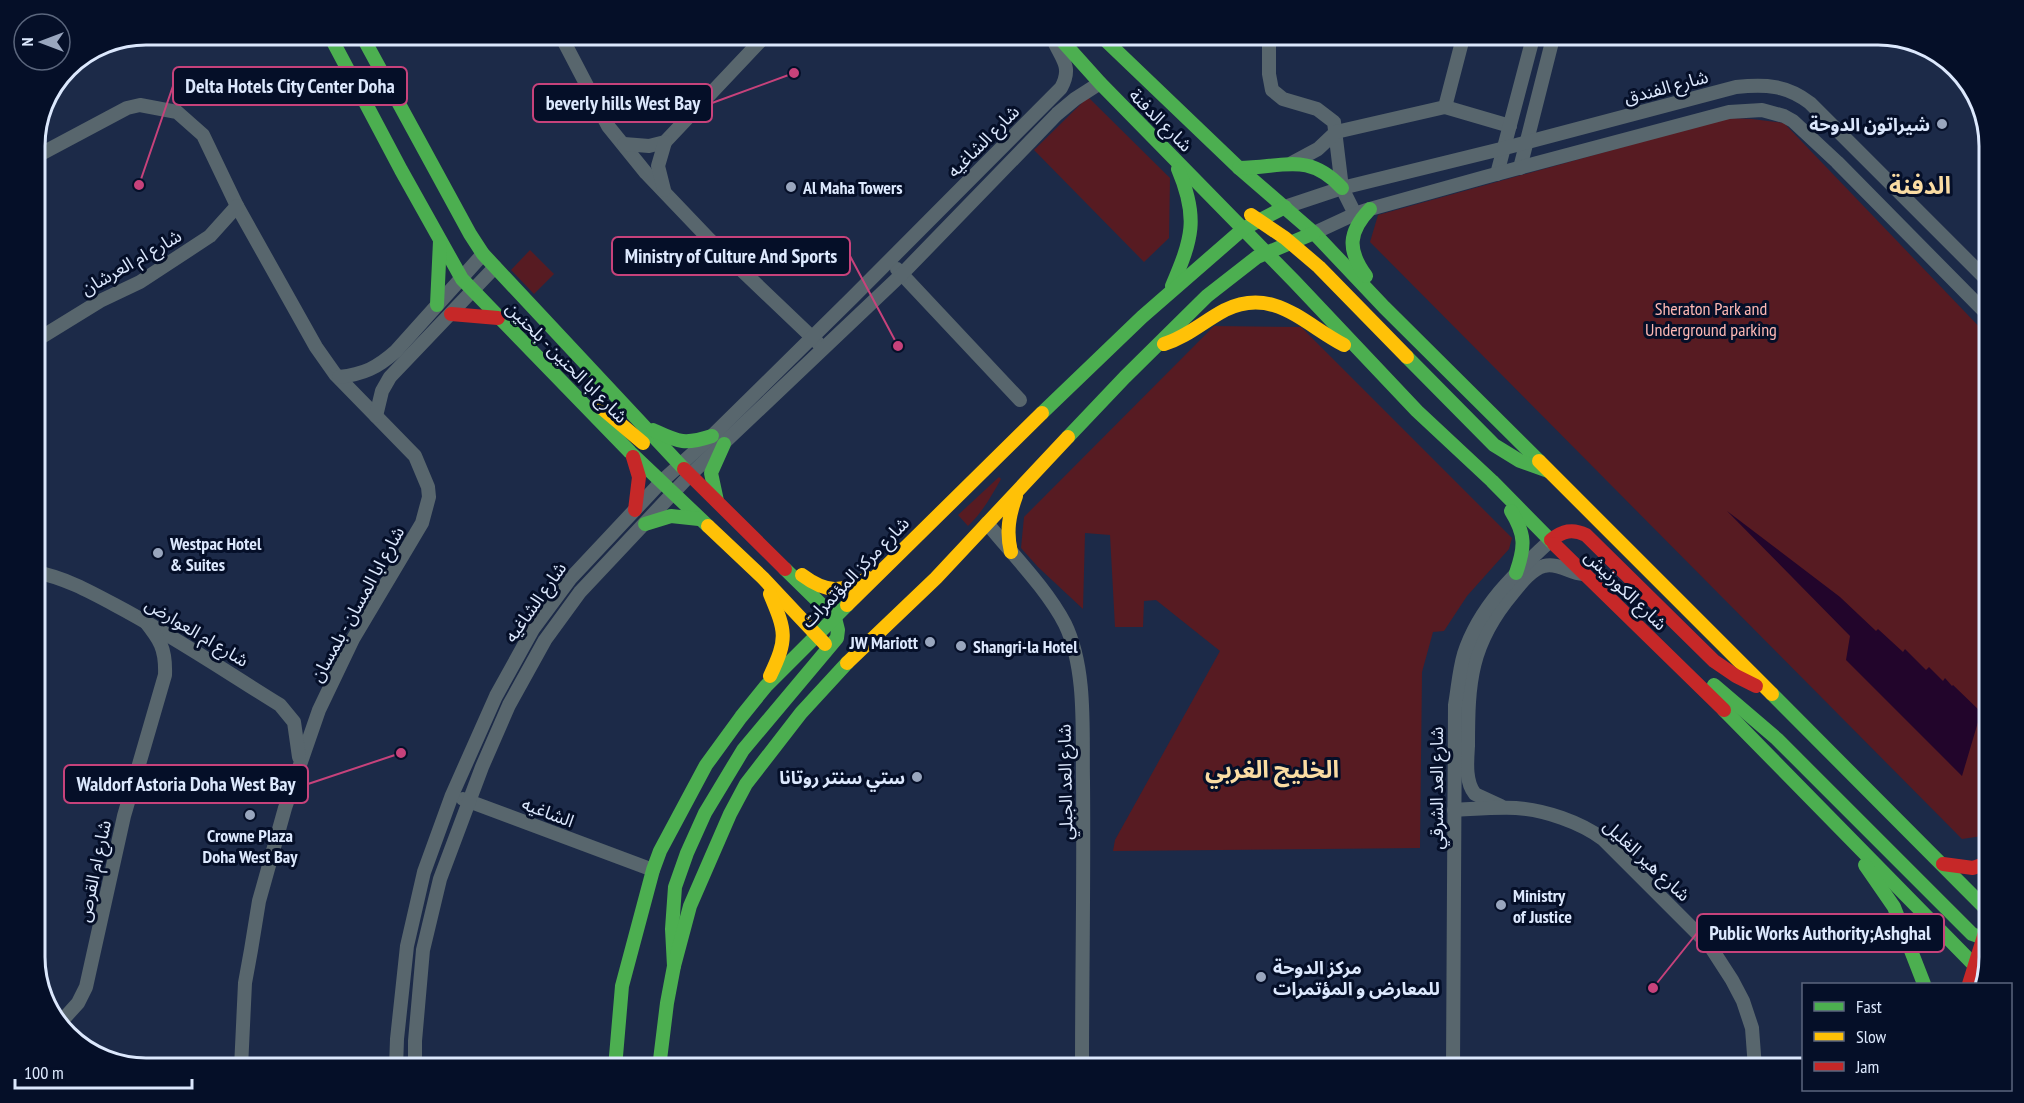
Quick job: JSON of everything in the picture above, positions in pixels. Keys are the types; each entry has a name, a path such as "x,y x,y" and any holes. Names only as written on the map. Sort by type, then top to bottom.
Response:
{"street":[{"name":"شارع ابا الحنين - بلحنين","path":"335,45 462,279 661,482"},
{"name":"شارع ابا الحنين - بلحنين","path":"367,45 483,254 554,328 644,428 680,478 699,519 763,578 846,665"},
{"path":"566,45 608,126 665,195 824,349"},
{"path":"665,195 658,166 664,142 756,45"},
{"name":"شارع الشاغيه","path":"415,1058 423,956 440,879 482,767 509,705 545,640 580,592 645,524 680,478 813,337 1061,88 1066,69 1058,45"},
{"name":"شارع الدفنة","path":"1064,45 1243,229"},
{"path":"1080,45 1236,204 1291,242 1319,267 1480,434 1514,459 1531,467 1551,472"},
{"name":"شارع الدفنة","path":"1110,45 1239,168 1285,207"},
{"path":"1269,45 1269,74 1272,90 1283,99 1317,109 1334,122 1342,188"},
{"path":"1445,107 1461,45"},
{"path":"1497,174 1531,45"},
{"path":"1520,168 1551,45"},
{"name":"شارع الشاغيه","path":"718,440 824,349 902,274 1057,114 1100,83"},
{"name":"شارع الفندق","path":"1285,207 1342,188 1736,87 1754,85 1783,88 1810,103 1979,272"},
{"name":"شارع ابا المسان - بلمسان","path":"45,152 127,108 140,105 177,112 203,135 237,206 316,347 339,377 415,456 428,487 426,512 414,540 353,639 319,710 300,762 259,901 245,983 241,1058"},
{"path":"1290,163 1318,149 1336,132 1445,107 1510,126"},
{"path":"661,1058 674,966 690,906 730,814 746,784 801,713 846,665 914,600 1125,377 1219,286 1247,264 1266,253 1370,209 1719,115 1750,110 1774,113 1793,121 1837,162 1979,306"},
{"path":"624,144 649,146 664,142"},
{"path":"1837,162 1855,148"},
{"path":"1170,154 1189,193 1193,221 1188,246 1170,291"},
{"path":"1239,168 1290,163 1322,168 1333,175 1354,214"},
{"name":"شارع ام العرشان","path":"45,335 100,301 140,282 210,236 237,206"},
{"name":"شارع مركز المؤتمرات","path":"615,1058 622,986 653,870 706,765 766,686 994,458 1170,291 1243,229 1285,207"},
{"name":"شارع الكورنيش","path":"1285,207 1314,233 1384,307 1979,902"},
{"path":"1370,209 1354,231 1352,249 1356,264 1377,291 1384,307"},
{"name":"شارع الكورنيش","path":"1243,229 1417,411 1762,747 1856,843 1979,960"},
{"path":"437,305 440,241"},
{"path":"339,377 366,372 381,364 396,351 483,254"},
{"path":"889,261 1020,400"},
{"path":"376,416 382,391 390,376 495,267"},
{"path":"1158,346 1190,334 1227,309 1245,304 1264,304 1282,307 1301,316 1337,342 1361,353"},
{"path":"451,314 498,318"},
{"path":"580,400 602,407 738,534 755,538"},
{"path":"644,428 654,430 679,442 718,440 711,473 717,501"},
{"path":"630,452 639,474 639,492 635,510"},
{"name":"شارع ابا الحنين - بلحنين","path":"680,478 717,501 835,618"},
{"path":"661,482 680,478"},
{"path":"1491,481 1524,534 1524,551 1516,573"},
{"name":"شارع الشاغيه","path":"396,1058 406,954 424,872 452,795 496,696 533,629 570,579 661,482"},
{"path":"1011,552 1008,541 1008,522 1018,490"},
{"path":"645,524 671,516 699,519"},
{"name":"شارع العد الجبلي","path":"987,523 1064,623 1071,640 1079,676 1084,870 1082,1058"},
{"path":"1551,540 1566,531 1580,531 1586,535 1714,661 1736,676 1770,692"},
{"name":"شارع العد الشرقي","path":"1453,1058 1455,705 1460,667 1482,616 1493,598 1551,540"},
{"name":"شارع العد الشرقي","path":"1506,808 1473,792 1467,774 1468,696 1474,663 1480,645 1504,603 1522,582 1540,567 1556,565 1584,574"},
{"path":"784,567 795,569 816,585 837,590 854,587 883,568"},
{"name":"شارع ام العوارض","path":"45,575 88,590 144,620 280,705 294,722 300,762"},
{"path":"763,578 779,614 784,635 783,649 766,686"},
{"path":"674,966 672,929 675,887 705,813 744,750 839,636 835,618"},
{"name":"شارع ام القرص","path":"65,1017 78,1003 86,987 124,816 165,675 164,648 144,620"},
{"path":"1673,661 1704,677 1777,739 1967,929 1979,937"},
{"name":"الشاغيه","path":"452,795 653,870"},
{"name":"شارع هير الغليل","path":"1454,810 1506,808 1532,810 1583,826 1595,833 1619,853 1710,946 1743,1001 1752,1028 1754,1058"},
{"path":"1856,843 1868,871 1894,907 1924,983"},
{"path":"1943,864 1971,868 1979,867"},
{"path":"406,954 423,956"},
{"path":"1969,983 1978,969"},
{"path":"616,1041 623,1058"}],"green space":[{"path":"1088,97 1170,178 1169,238 1144,262 1034,150"},
{"name":"Sheraton Park and Underground parking","path":"1727,118 1784,123 1979,327 1979,836 1962,839 1370,242 1378,215"},
{"path":"530,250 554,274 534,294 511,270"},
{"path":"1214,326 1301,327 1512,538 1509,549 1467,596 1444,631 1433,632 1422,672 1420,848 1113,851 1115,840 1220,651 1156,600 1144,601 1143,627 1115,627 1110,535 1085,533 1083,609 1021,548 1024,517"},
{"path":"999,477 1001,479 990,497 968,526 958,515"}],"shaded area":[{"path":"1727,511 1840,597 1876,631 1878,629 1903,652 1905,649 1926,670 1929,667 1943,681 1945,678 1979,710 1979,719 1962,776 1846,660 1850,636"}],"traffic: fast":[{"path":"335,45 462,279 630,452 708,526"},
{"path":"367,45 483,254 684,469"},
{"path":"1066,45 1417,411 1492,481 1554,544"},
{"path":"1110,45 1239,168 1314,233 1384,307 1539,461"},
{"path":"1239,168 1306,165 1318,169 1342,188"},
{"path":"1172,286 1188,241 1191,215 1185,186 1178,169"},
{"path":"1042,413 1142,317 1243,229 1285,207"},
{"path":"1366,276 1356,258 1353,241 1357,226 1370,209"},
{"path":"1068,437 1207,296 1257,257 1314,233"},
{"path":"437,305 440,241"},
{"path":"1407,357 1494,445 1520,461 1548,471"},
{"path":"653,430 682,441 695,441 712,436"},
{"path":"717,501 711,473 724,444"},
{"path":"1511,511 1523,541 1516,573"},
{"path":"645,524 671,516 699,519"},
{"path":"674,966 672,929 675,887 705,813 743,750 837,638 835,618 785,569"},
{"path":"616,1058 622,986 660,851 706,765 741,717 766,686 847,605"},
{"path":"660,1058 674,966 690,906 730,814 746,784 801,713 847,663"},
{"path":"1714,685 1777,739 1972,934 1979,936"},
{"path":"1772,694 1979,902"},
{"path":"1724,710 1978,969"},
{"path":"1865,865 1894,907 1924,983"}],"traffic: slow":[{"path":"1251,215 1285,238 1319,267 1407,357"},
{"path":"1164,344 1188,333 1225,310 1243,304 1259,303 1274,305 1288,311 1344,345"},
{"path":"597,404 643,443"},
{"path":"847,605 1042,413"},
{"path":"847,663 936,578 1068,437"},
{"path":"1539,461 1772,694"},
{"path":"1011,552 1009,524 1016,496"},
{"path":"708,526 763,578 825,644"},
{"path":"802,575 819,585 834,589 850,586 868,578"},
{"path":"770,594 783,635 780,652 770,676"}],"traffic: jam":[{"path":"451,314 498,318"},
{"path":"633,457 639,477 635,510"},
{"path":"684,469 785,569"},
{"path":"1551,540 1568,532 1586,535 1714,661 1756,686"},
{"path":"1554,544 1724,710"},
{"path":"1943,864 1973,868 1979,866"},
{"path":"1969,983 1979,952"}],"place":[{"name":"beverly hills West Bay","path":"794,73"},
{"name":"شيراتون الدوحة","path":"1942,124"},
{"name":"Delta Hotels City Center Doha","path":"139,185"},
{"name":"Al Maha Towers","path":"791,187"},
{"name":"Ministry of Culture And Sports","path":"898,346"},
{"name":"Westpac Hotel & Suites","path":"158,553"},
{"name":"JW Mariott","path":"930,642"},
{"name":"Shangri-la Hotel","path":"961,646"},
{"name":"Waldorf Astoria Doha West Bay","path":"401,753"},
{"name":"ستي سنتر روتانا","path":"917,777"},
{"name":"Crowne Plaza Doha West Bay","path":"250,815"},
{"name":"Ministry of Justice","path":"1501,905"},
{"name":"مركز الدوحة للمعارض و المؤتمرات","path":"1261,977"},
{"name":"Public Works Authority;Ashghal","path":"1653,988"}],"district":[{"name":"الدفنة","path":"1920,185"},
{"name":"الخليج الغربي","path":"1272,769"}]}
